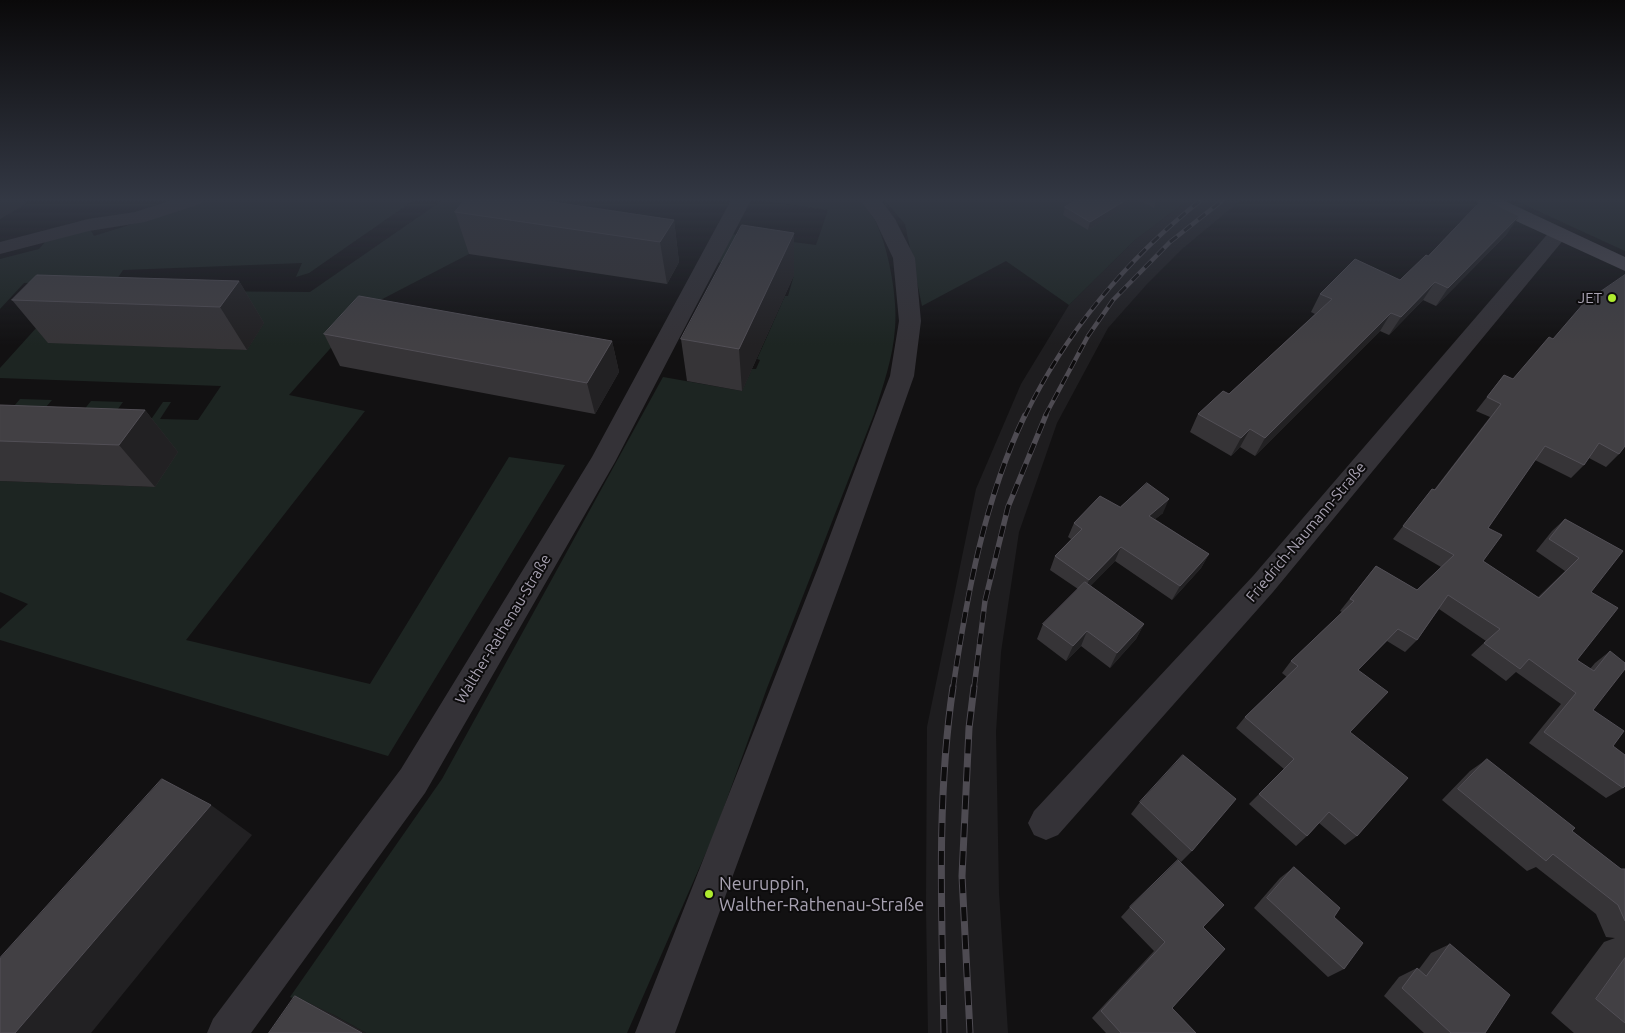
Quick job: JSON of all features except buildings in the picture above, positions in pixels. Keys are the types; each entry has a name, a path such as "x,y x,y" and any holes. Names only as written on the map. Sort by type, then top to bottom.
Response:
{"main road":[{"path":"1588,248 1625,266"}],"street":[{"name":"Walther-Rathenau-Straße","path":"227,1033 413,781 602,462 715,248"},
{"path":"655,1033 802,649 902,376 910,321 904,258 899,248"},
{"name":"Friedrich-Naumann-Straße","path":"1046,823 1263,584 1546,248"}],"shaded area":[{"path":"345,248 309,273 296,277 302,263 123,270 115,282 24,283 0,309 0,259 39,249"},
{"path":"373,248 474,248 469,254 367,307 289,395 365,411 186,640 370,684 509,457 565,465 388,756 0,640 0,629 28,604 0,592 0,481 155,487 9,412 20,399 52,400 40,414 79,416 91,401 123,402 112,417 152,418 163,402 171,402 160,419 198,420 221,386 0,378 0,368 47,316 177,291 310,292","holes":["264,323 247,350 48,342"]},
{"path":"723,248 886,248 895,302 894,339 887,372 874,414 767,688 715,832 627,1033 366,1033 334,1015 290,997 442,779 663,377 742,391 752,369 756,369 760,360 757,359 785,296 788,296 794,275 716,262"},
{"path":"910,248 1127,248 1069,305 1006,261 922,306"},
{"path":"1127,248 1183,248 1147,284 1108,328 1057,423 1019,532 1001,652 996,732 999,893 1008,1033 928,1033 926,907 927,727 976,489 1021,384 1069,305"}],"railway":[{"path":"1025,416 1042,384 1079,326 1123,272 1147,248"},
{"path":"1045,416 1088,336 1113,300 1164,248"},
{"path":"953,688 964,618 979,548 998,480 1025,415"},
{"path":"974,688 985,601 1008,507 1046,415"},
{"path":"944,1033 941,903 942,816 944,773 953,687"},
{"path":"970,1033 962,876 969,728 974,687"}],"place":[{"name":"JET","path":"1612,298"},
{"name":"Neuruppin, Walther-Rathenau-Straße","path":"709,894"}]}
